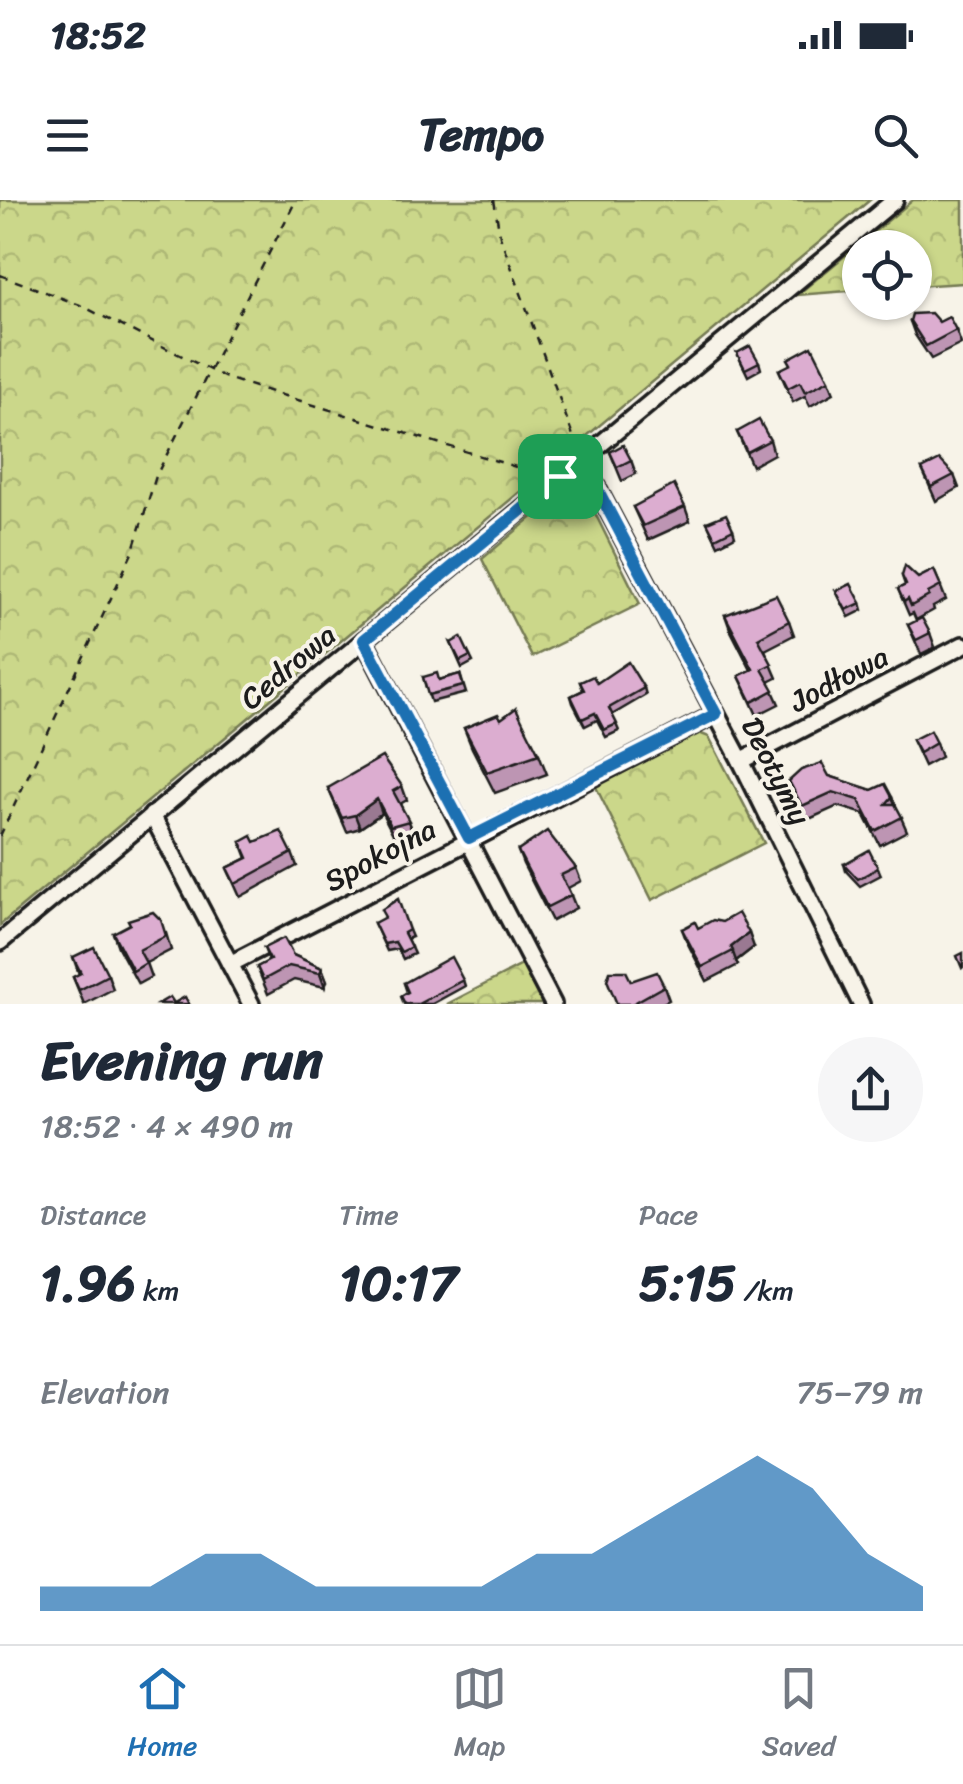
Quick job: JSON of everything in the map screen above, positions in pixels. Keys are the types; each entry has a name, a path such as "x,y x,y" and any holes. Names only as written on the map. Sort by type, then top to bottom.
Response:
{"street":[{"name":"Cedrowa","path":"0,942 894,200"},
{"name":"Deotymy","path":"582,460 741,762 861,1004"},
{"path":"364,640 554,1004"},
{"name":"Jodłowa","path":"741,762 963,645"},
{"name":"Spokojna","path":"230,964 716,714"},
{"path":"152,815 252,1004"}],"path":[{"path":"0,836 132,553 156,476 296,200"},
{"path":"494,200 500,236 582,460"},
{"path":"0,275 80,305 212,370 528,472 560,476"}],"green space":[{"path":"0,200 870,200 0,925"},
{"path":"913,200 963,200 963,283 932,285 932,230 876,230"},
{"path":"842,258 842,291 797,295"},
{"path":"578,479 640,604 532,657 482,559"},
{"path":"699,733 709,737 764,843 652,900 596,787"},
{"path":"524,964 545,1004 447,1004"}],"building":[{"path":"932,314 939,322 949,317 956,330 926,346 910,321 932,320"},
{"path":"750,346 759,362 745,369 737,353"},
{"path":"812,346 829,380 805,392 800,382 788,388 779,370 791,364 788,359"},
{"path":"759,420 770,440 747,452 737,432"},
{"path":"623,445 631,460 617,467 610,452"},
{"path":"940,460 954,475 931,487 922,469"},
{"path":"674,485 685,507 643,526 633,507"},
{"path":"726,514 733,529 715,538 707,522"},
{"path":"905,566 918,578 934,570 941,586 911,606 908,599 904,602 898,589 906,585 902,576"},
{"path":"851,584 861,603 846,610 836,591"},
{"path":"776,595 789,621 758,638 772,664 762,669 774,690 752,702 739,676 753,669 725,615"},
{"path":"922,618 930,633 916,640 908,625"},
{"path":"461,637 470,656 460,661 451,643"},
{"path":"628,662 644,688 609,708 617,724 604,730 595,713 582,719 571,696 584,690 580,682 593,676 597,683"},
{"path":"437,673 439,680 460,674 463,686 428,695 423,677"},
{"path":"516,708 539,754 487,772 464,728 498,714 501,719"},
{"path":"930,731 936,743 919,753 912,740"},
{"path":"382,757 402,786 393,791 409,821 391,826 377,799 355,815 342,818 328,788"},
{"path":"822,763 829,776 872,790 885,784 892,797 886,804 895,804 902,817 875,831 859,800 833,792 802,806 789,781 801,770"},
{"path":"281,831 292,853 235,884 227,868 248,858 241,842 252,836 255,842"},
{"path":"547,831 576,868 561,875 571,895 547,907 518,851"},
{"path":"869,850 878,868 858,879 844,864"},
{"path":"398,899 409,930 404,933 411,947 401,952 395,942 384,944 374,923 385,917 381,910"},
{"path":"153,912 161,920 166,936 139,950 146,963 133,971 113,933 130,924 128,920"},
{"path":"738,913 749,933 731,947 733,951 702,967 682,929 695,922 698,928 713,920 722,922"},
{"path":"284,938 293,955 322,968 320,973 289,966 263,980 257,967 270,960 264,948"},
{"path":"94,947 108,975 79,990 73,977 81,973 73,957"},
{"path":"451,957 463,980 418,1004 405,1004 401,996 408,992 404,983"},
{"path":"610,971 626,971 631,981 657,972 664,986 632,1004 617,1004 607,980"},
{"path":"170,997 174,1003 185,997 189,1004 158,1004"}],"route":[{"path":"582,460 716,714 469,838 364,640 560,476 582,460"}]}
